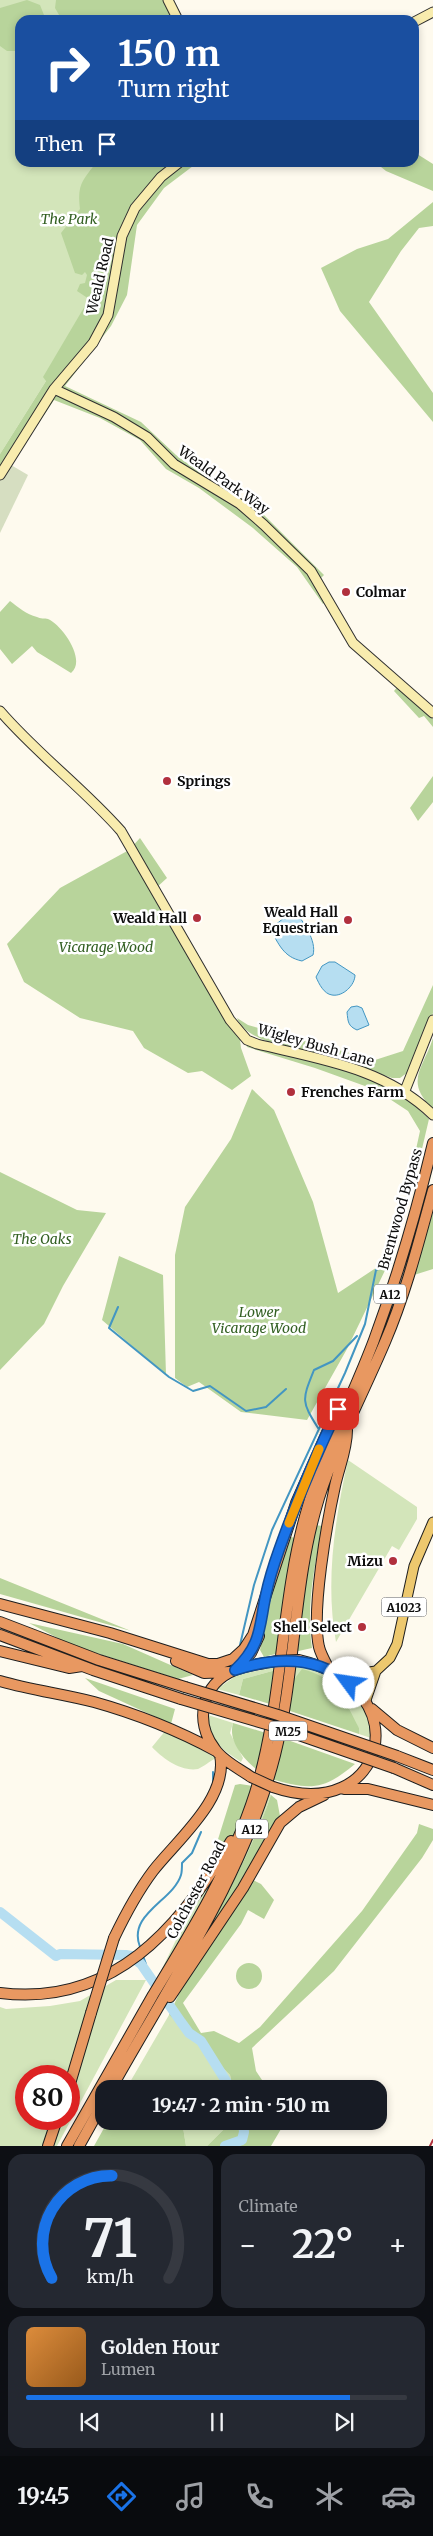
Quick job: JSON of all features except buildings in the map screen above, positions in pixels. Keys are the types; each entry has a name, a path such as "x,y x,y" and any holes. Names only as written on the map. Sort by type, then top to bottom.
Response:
{"highway":[{"name":"Brentwood Bypass","path":"375,1339 418,1207 433,1143"},
{"name":"Brentwood Bypass","path":"346,1427 399,1307 433,1190"},
{"name":"A12","path":"233,1671 251,1653 257,1642 266,1596 286,1530 314,1460 354,1374 375,1339"},
{"name":"Colchester Road","path":"166,1988 240,1834 256,1788 273,1715 293,1571 308,1507 331,1440 375,1339"},
{"name":"A12","path":"330,1671 320,1652 318,1641 319,1595 330,1508 347,1443 346,1427"},
{"name":"Colchester Road","path":"68,2146 158,2002 229,1880 262,1800 276,1753 284,1709 306,1548 324,1482 346,1427"},
{"path":"0,1604 110,1633 213,1665 228,1662 241,1653 251,1641 266,1596"},
{"name":"M25","path":"0,1622 72,1651 278,1715 433,1770"},
{"name":"M25","path":"0,1635 83,1666 181,1699 273,1726 394,1768 433,1785"},
{"path":"152,1647 204,1673 233,1671 276,1661 299,1660 330,1671 341,1676 397,1730 433,1748"},
{"name":"M25","path":"0,1651 69,1668 83,1666"},
{"path":"76,2065 114,1938 145,1882 203,1812 221,1774 218,1753 203,1726 204,1705 212,1686 233,1671"},
{"path":"0,1682 94,1702 146,1718 178,1731 218,1753 251,1777 285,1791 324,1795 344,1788 368,1788 433,1805"},
{"path":"344,1788 361,1773 372,1753 376,1729 368,1704"},
{"path":"0,1993 15,1995 48,1992 72,1987 112,1972 150,1946 176,1922 211,1874 236,1832 256,1788"},
{"name":"A12","path":"166,1988 247,1882 277,1827 299,1807 324,1795"},
{"name":"A12","path":"115,2080 158,2002"},
{"path":"79,2146 95,2117"},
{"path":"48,2146 54,2130"}],"main road":[{"name":"A1023","path":"368,1704 376,1671 390,1658 397,1644 414,1566 433,1522"},
{"path":"341,1676 376,1671"}],"street":[{"path":"168,0 176,15"},
{"path":"419,19 433,12"},
{"name":"Weald Road","path":"0,475 54,389 93,343 108,315 122,236 135,208 162,177 174,167"},
{"name":"Weald Park Way","path":"54,389 114,417 147,437 174,464 240,504 311,571 353,643 433,713"},
{"name":"Wigley Bush Lane","path":"0,711 27,741 101,808 121,831 230,1020 247,1040 358,1069 389,1082 433,1115"},
{"path":"404,1093 433,1020"}],"green space":[{"name":"The Park","path":"0,0 168,0 176,15 15,15 15,167 173,167 161,177 119,259 0,454"},
{"path":"27,0 40,5 44,15 15,15 15,51 7,51 0,46 0,8"},
{"path":"56,0 168,0 176,15 59,15 55,8"},
{"path":"419,155 433,164 433,191 386,171 381,167 419,167"},
{"path":"93,167 192,167 164,188 137,225 127,295 111,326 65,386 141,422 176,455 207,478 257,508 324,575 319,580 328,598 323,604 297,567 253,528 199,488 166,469 140,440 100,418 54,400 11,465 0,475 0,454 46,381 43,377 89,299 77,291 80,284 85,283 87,275 85,272 82,275 75,273 61,233 80,209 80,189"},
{"path":"433,202 433,226 419,228 401,251 369,302 433,393 433,422 340,311 321,268 357,249 388,239"},
{"path":"11,465 28,475 0,533 0,475"},
{"path":"10,601 38,618 48,619 66,635 71,643 76,660 75,667 71,673 37,652 32,646 12,664 0,649 0,612"},
{"path":"398,686 433,719 433,727 424,716 419,718 394,691"},
{"path":"433,776 433,802 418,821 410,808"},
{"name":"Vicarage Wood","path":"140,838 167,878 156,888 239,1031 241,1048 251,1076 232,1090 202,1071 188,1073 144,1048 133,1031 80,1018 24,982 7,944 60,888 129,850"},
{"path":"433,985 433,1013 411,1070 400,1078 392,1078 353,1063 271,1043 255,1036 244,1028 237,1018 248,1025 375,1060 403,1051"},
{"path":"433,1038 433,1109 419,1090 418,1075"},
{"path":"245,1040 376,1079 413,1104 429,1119 414,1183 410,1177 420,1131 408,1111 376,1090 315,1068 247,1047"},
{"name":"Lower Vicarage Wood","path":"252,1089 274,1110 313,1202 338,1293 391,1258 347,1349 307,1420 241,1412 199,1382 187,1387 175,1378 175,1255 185,1207 231,1139"},
{"name":"The Oaks","path":"0,1172 77,1210 106,1213 63,1286 44,1324 0,1370"},
{"path":"433,1212 433,1269 414,1275"},
{"path":"119,1256 163,1275 166,1375 102,1320"},
{"path":"348,1460 417,1507 417,1519 399,1550 392,1546 336,1642 331,1597 333,1551 339,1505"},
{"path":"314,1525 323,1526 310,1602 312,1648 294,1652"},
{"path":"288,1536 295,1538 283,1603 279,1653 264,1657 260,1650 277,1569"},
{"path":"0,1578 131,1631 0,1594"},
{"path":"29,1623 123,1644 193,1675 178,1679 71,1645"},
{"path":"294,1666 313,1668 323,1672 351,1689 365,1708 371,1738 359,1734 359,1728 292,1682"},
{"path":"276,1667 276,1670 243,1679 239,1695 217,1689 237,1675"},
{"path":"302,1669 323,1678 338,1691 359,1728 359,1734 287,1710 292,1682"},
{"path":"276,1670 270,1704 239,1695 243,1679"},
{"path":"85,1678 175,1709 171,1724 99,1691"},
{"path":"208,1715 233,1723 230,1733 243,1758 241,1762 217,1743 210,1731"},
{"path":"233,1723 266,1733 256,1769 241,1754 234,1742"},
{"path":"166,1730 216,1758 198,1769 185,1768 172,1763 152,1747"},
{"path":"282,1738 355,1764 334,1779 316,1786 296,1785 271,1779"},
{"path":"235,1785 253,1786 229,1848 215,1859 214,1852"},
{"path":"253,1786 226,1859 159,1980 157,1979 192,1907 214,1852 215,1859"},
{"path":"267,1793 271,1795 259,1827 238,1873 214,1918 227,1905 198,1949"},
{"path":"271,1795 277,1800 280,1816 227,1905 216,1919 213,1919 245,1858"},
{"path":"419,1824 433,1829 433,1840 422,1858 334,1971 252,2048 256,2071 262,2080 231,2080 230,2075 169,2015 186,1979 253,1880 261,1884 274,1900 264,1919 248,1910 241,1924 183,2003 201,2033 214,2031 239,2043 260,2027 362,1911 417,1833"},
{"path":"249,1963 259,1966 262,1976 259,1986 249,1989 239,1986 236,1976 239,1966"},
{"path":"116,1980 146,1980 80,2103 80,2065 15,2065 15,2130 66,2130 57,2146 0,2146 0,2007 6,2009 50,2006 80,2001"},
{"path":"169,2015 230,2075 231,2080 131,2080"},
{"path":"103,2130 183,2130 186,2146 94,2146"},
{"path":"183,2130 223,2130 207,2146 186,2146"},
{"path":"223,2130 280,2130 271,2146 207,2146"}],"water":[{"path":"294,910 305,925 314,949 313,955 302,961 286,953 270,929"},
{"path":"329,962 335,962 355,975 353,983 348,990 340,994 332,995 324,991 316,977 322,966"},
{"path":"357,1006 362,1008 369,1025 357,1030 349,1023 347,1012 351,1007"}],"waterway":[{"path":"240,1645 254,1585 272,1530 345,1373 365,1324 376,1270 391,1263"},
{"path":"118,1307 109,1328 169,1377 193,1391 210,1386 246,1411 266,1407 286,1389"},
{"path":"318,1428 306,1406 305,1400 307,1388 314,1370 333,1361 357,1336"},
{"path":"213,1772 213,1782"},
{"path":"140,1947 138,1935 140,1925 145,1917 176,1884 181,1874 182,1863 192,1853 201,1832"},
{"path":"0,1912 56,1956 60,1954 131,1956 141,1964 189,2033 201,2041 225,2080"},
{"path":"143,1956 146,1964 144,1970"},
{"path":"225,2146 242,2140 244,2130"}],"railway":[{"path":"430,2146 433,2140"}],"slow traffic":[{"path":"289,1523 319,1449"}],"place":[{"name":"Colmar","path":"346,592"},
{"name":"Springs","path":"167,781"},
{"name":"Weald Hall","path":"197,918"},
{"name":"Weald Hall Equestrian","path":"348,920"},
{"name":"Frenches Farm","path":"291,1092"},
{"name":"Mizu","path":"393,1561"},
{"name":"Shell Select","path":"362,1627"}],"route":[{"path":"338,1409 296,1503 278,1553 266,1596 259,1637 251,1653 235,1670 284,1660 299,1660 341,1676 349,1683"}]}
